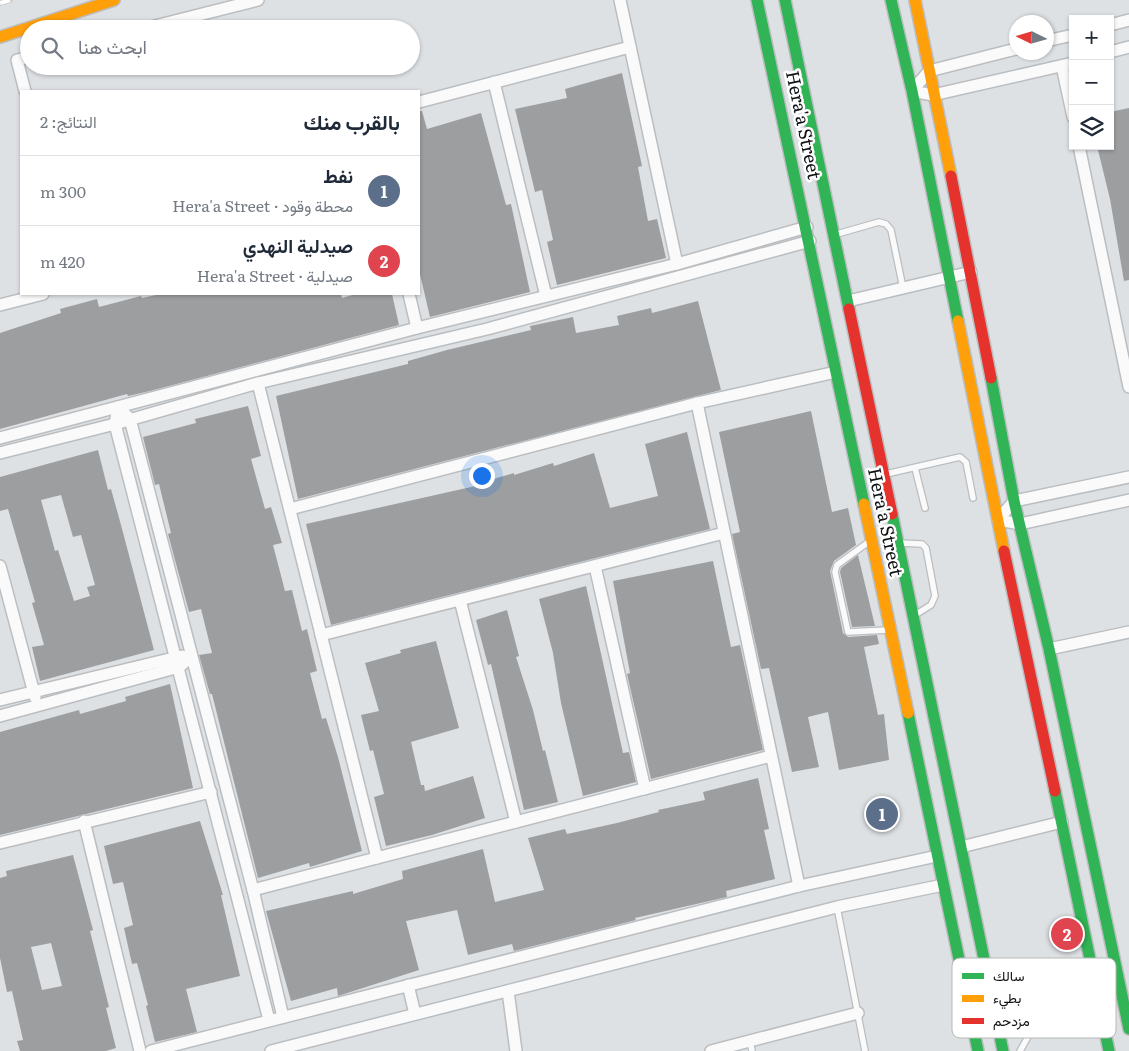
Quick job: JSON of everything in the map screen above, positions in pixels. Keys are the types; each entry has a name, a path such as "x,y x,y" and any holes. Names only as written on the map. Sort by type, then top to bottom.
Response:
{"main road":[{"path":"35,20 113,0"},
{"path":"52,20 113,0"},
{"name":"Hera'a Street","path":"757,0 801,139 834,234 984,958"},
{"name":"Hera'a Street","path":"785,0 801,139 807,227 958,958"},
{"path":"891,0 912,91 998,520 1091,958"},
{"path":"915,0 933,95 971,272 1014,501 1049,649 1114,958"},
{"path":"0,29 20,24"},
{"path":"0,37 20,30"},
{"path":"1116,967 1129,1029"},
{"name":"Hera'a Street","path":"975,1038 978,1051"},
{"name":"Hera'a Street","path":"1000,1038 1003,1051"},
{"path":"1107,1038 1110,1051"}],"street":[{"path":"179,20 258,0"},
{"path":"620,0 678,264"},
{"path":"1114,24 1129,20"},
{"path":"1054,39 1069,35"},
{"path":"420,102 630,47"},
{"path":"1114,51 1129,47"},
{"path":"1009,51 929,71 912,91 933,95 1067,64 1072,105"},
{"path":"20,59 17,60 20,70"},
{"path":"21,75 26,90"},
{"path":"494,82 546,296"},
{"path":"1080,150 1129,387"},
{"path":"0,438 417,328 678,264 807,227"},
{"path":"0,453 115,424 258,383 487,329 810,241"},
{"path":"848,301 971,272"},
{"path":"0,305 39,295"},
{"path":"409,295 417,328"},
{"path":"482,312 487,329"},
{"path":"290,509 697,403 836,372"},
{"path":"258,383 377,858"},
{"path":"697,403 799,886"},
{"path":"118,407 130,419 253,890 283,1017"},
{"path":"118,407 115,424 269,1020"},
{"path":"1129,476 1014,501 998,520 1020,524 1129,500"},
{"path":"321,635 724,533"},
{"path":"0,566 38,706"},
{"path":"595,566 645,789"},
{"path":"460,600 516,822"},
{"path":"1049,649 1129,632"},
{"path":"0,700 175,656 191,655"},
{"path":"0,716 179,667 191,655"},
{"path":"253,890 771,756"},
{"path":"0,843 84,821 210,792"},
{"path":"84,821 140,1051"},
{"path":"961,847 1062,822"},
{"path":"151,1051 799,886 937,856"},
{"path":"271,1051 838,907 943,885"},
{"path":"408,985 415,1014"},
{"path":"508,991 516,1051"},
{"path":"711,1051 751,1046 858,1013"}],"lane":[{"path":"834,234 879,222 886,224 891,230 903,288"},
{"path":"884,475 960,457 964,458 974,498"},
{"path":"915,468 925,508"},
{"path":"872,540 837,566 835,572 848,632 890,630"},
{"path":"898,543 922,544 926,548 935,596 931,605 913,616"},
{"path":"838,907 866,1051"},
{"path":"1020,1051 1027,1038"}],"building":[{"path":"622,73 642,166 638,167 648,221 657,219 666,258 557,285 547,242 553,240 542,190 535,192 515,109 567,98 565,89"},
{"path":"1129,108 1129,280 1124,281 1110,199 1098,150 1114,150 1114,111"},
{"path":"420,111 422,111 427,129 481,113 506,205 511,204 530,292 430,317 420,274"},
{"path":"156,295 341,295 342,298 352,295 392,295 399,325 150,391 128,396 127,394 0,429 0,333 61,313 60,309 97,299 99,307 141,296 142,298"},
{"path":"698,301 721,390 298,499 276,396 408,364 408,361 447,350 531,330 530,326 573,317 576,333 619,325 617,316 651,308 652,313"},
{"path":"248,406 261,456 251,459 265,509 271,507 282,543 273,545 285,591 292,590 302,631 307,629 317,671 310,673 322,719 326,718 338,757 362,851 310,867 309,863 258,878 212,694 210,694 199,655 212,653 201,609 189,612 168,534 171,533 159,484 155,485 143,437 196,423 195,419"},
{"path":"811,411 832,512 848,508 856,545 834,561 830,571 843,633 848,637 877,635 879,644 864,647 878,715 884,714 889,760 839,770 828,712 808,717 819,767 792,772 769,668 761,669 732,534 740,532 719,432"},
{"path":"687,432 710,529 331,625 306,524 480,485 479,483 514,473 514,475 553,463 554,466 594,453 610,508 658,496 645,444"},
{"path":"98,450 108,490 111,489 154,650 40,681 32,647 44,645 32,603 35,602 8,509 0,511 0,477","holes":["61,495 73,537 81,535 95,585 87,587 90,596 74,601 58,550 55,551 41,500"]},
{"path":"858,555 875,626 852,627 840,572 841,568"},
{"path":"713,561 731,647 740,645 763,750 651,779 627,674 630,673 613,581"},
{"path":"586,586 623,753 629,752 636,782 583,796 561,703 553,653 539,599"},
{"path":"507,610 519,656 516,657 533,710 543,751 545,750 558,802 524,810 491,664 488,665 476,620"},
{"path":"436,641 459,728 411,742 421,785 424,785 425,791 473,776 485,818 432,835 386,846 374,797 384,794 373,750 370,751 361,715 379,711 365,663 401,653 400,650"},
{"path":"170,684 193,788 0,835 0,732 79,710 80,714 126,701 125,697"},
{"path":"758,778 769,829 764,830 775,879 726,891 727,897 635,918 636,920 514,951 512,944 468,955 457,910 406,921 419,970 338,996 337,988 291,1001 266,911 353,891 353,894 403,879 402,871 483,849 495,902 544,890 528,838 565,829 567,834 617,823 659,812 658,810 705,800 703,792"},
{"path":"200,821 223,895 221,895 240,976 186,989 197,1032 155,1042 137,963 132,964 124,928 133,925 123,882 113,884 104,846"},
{"path":"73,855 93,930 90,931 109,1007 106,1008 116,1048 106,1051 20,1051 17,1041 23,1040 12,991 7,992 0,958 0,878 7,876 6,871","holes":["51,943 62,986 42,990 31,947"]}],"railway":[{"path":"0,3 10,0"}],"traffic: fast":[{"path":"757,0 864,504"},
{"path":"785,0 849,309"},
{"path":"891,0 912,91 958,321"},
{"path":"991,378 1014,501 1049,649 1114,958"},
{"path":"892,514 984,958"},
{"path":"908,713 959,958"},
{"path":"1055,791 1090,958"},
{"path":"1116,967 1129,1029"},
{"path":"975,1038 978,1051"},
{"path":"1000,1038 1003,1051"},
{"path":"1106,1038 1109,1051"}],"traffic: slow":[{"path":"52,20 114,0"},
{"path":"915,0 951,176"},
{"path":"0,37 20,31"},
{"path":"958,321 1004,551"},
{"path":"864,504 908,713"}],"traffic: jam":[{"path":"951,176 991,378"},
{"path":"849,309 892,514"},
{"path":"1004,551 1055,791"}],"place":[{"name":"نفط","path":"882,814"},
{"name":"صيدلية النهدي","path":"1067,934"}]}
